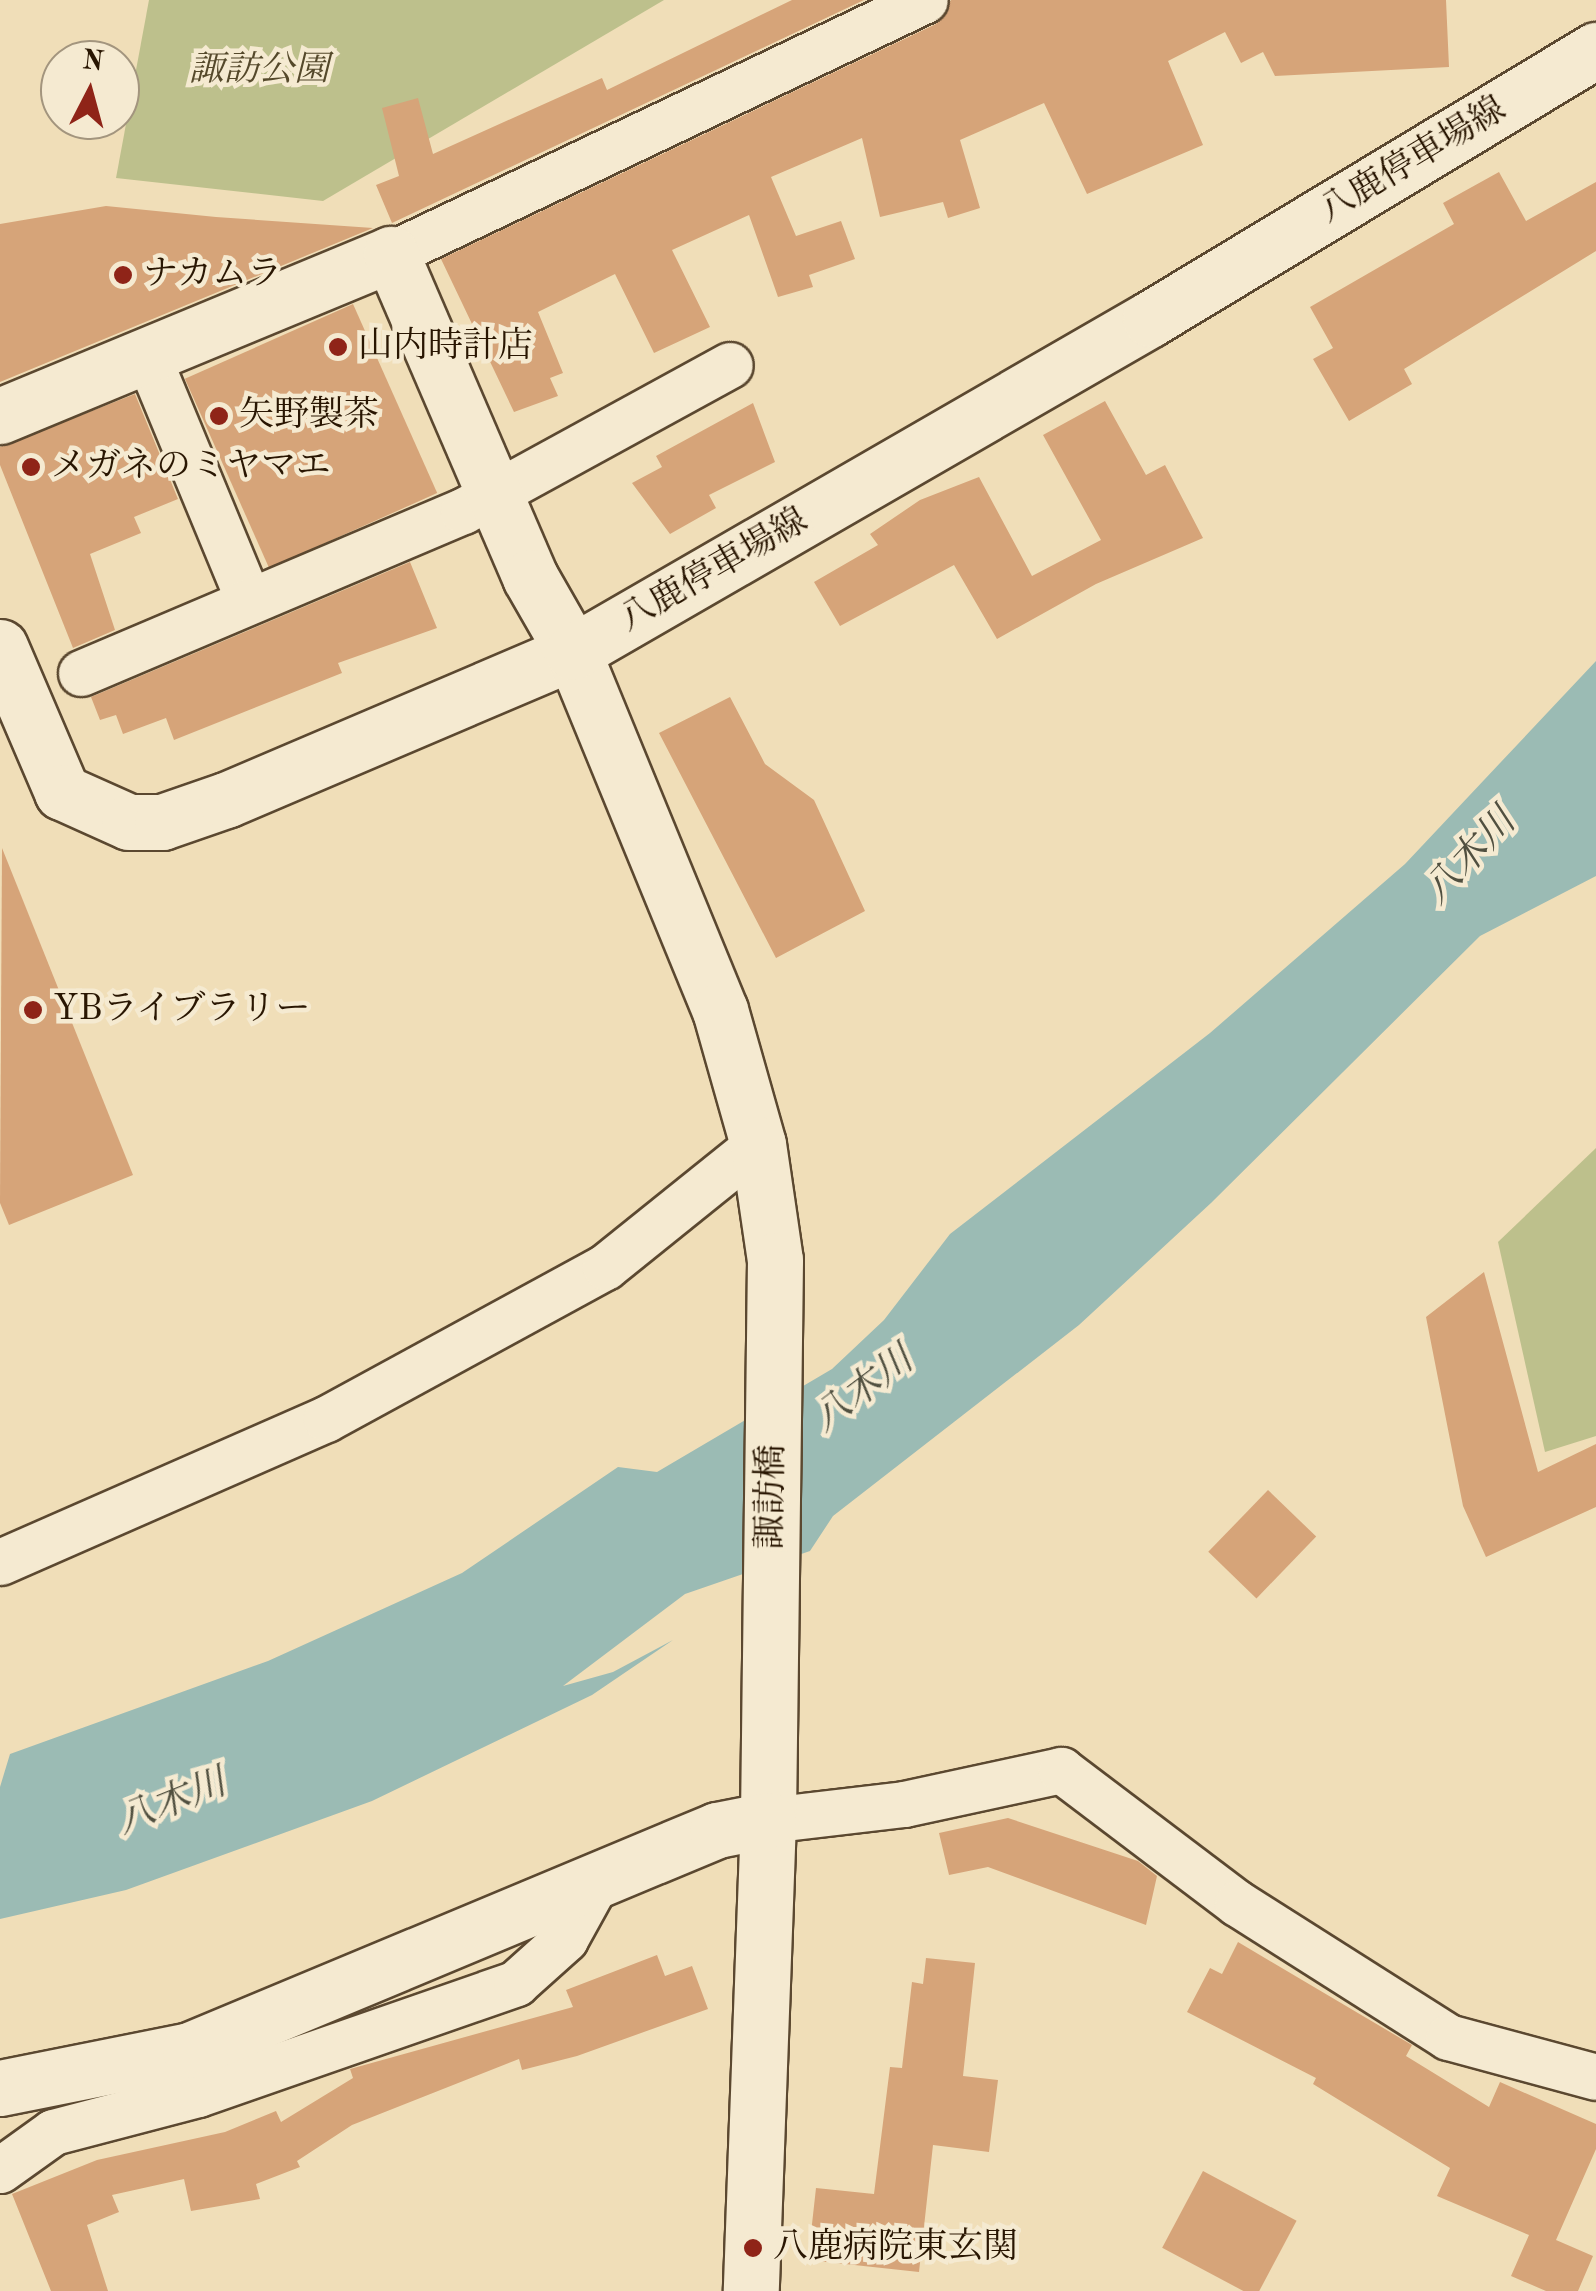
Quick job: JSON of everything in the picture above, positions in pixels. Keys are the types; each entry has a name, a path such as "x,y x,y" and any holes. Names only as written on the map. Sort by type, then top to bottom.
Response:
{"street":[{"path":"0,416 391,254 924,0"},
{"name":"八鹿停車場線","path":"0,647 62,792 129,822 162,822 226,800 572,652 1150,320 1596,50"},
{"path":"391,254 493,489 572,652"},
{"path":"147,354 249,600"},
{"path":"81,674 463,511 493,489 730,365"},
{"name":"諏訪橋","path":"572,652 720,1010 760,1158 776,1324 768,1820 751,2291"},
{"path":"0,1562 326,1419 606,1267 760,1158"},
{"path":"0,2088 190,2050 717,1830 904,1804 1062,1770 1236,1902 1448,2037 1596,2078"},
{"path":"0,2170 53,2132 198,2094 516,1983 566,1940 597,1881"}],"green space":[{"name":"諏訪公園","path":"149,0 664,0 323,201 116,178 123,140 140,140 140,49"},
{"path":"1596,1148 1596,1436 1545,1452 1498,1242"}],"water":[{"name":"八木川","path":"1596,661 1596,876 1480,936 1211,1203 1079,1325 833,1516 810,1551 685,1594 563,1686 613,1672 673,1640 592,1695 372,1801 126,1890 0,1919 0,1787 10,1754 268,1661 462,1573 618,1467 657,1472 832,1369 884,1320 950,1234 1210,1033 1405,864"}],"building":[{"path":"792,0 864,0 392,223 376,185 399,176 382,108 418,98 433,154 602,78 607,90"},
{"path":"951,0 1446,0 1449,67 1275,76 1263,52 1241,63 1225,32 1168,61 1203,145 1087,194 1044,103 960,140 980,208 948,218 943,202 880,217 862,138 771,177 796,236 841,221 855,259 809,275 813,287 778,297 749,215 672,250 710,327 654,353 615,274 538,312 563,373 550,378 558,396 514,412 441,259 936,24"},
{"path":"1499,172 1526,221 1596,182 1596,251 1404,369 1412,384 1349,421 1313,359 1333,348 1310,307 1454,224 1443,203"},
{"path":"106,206 373,228 0,382 0,224"},
{"path":"353,304 437,493 269,568 185,379"},
{"path":"135,394 178,499 134,517 141,533 90,554 115,630 73,648 0,465 0,447"},
{"path":"1105,401 1146,475 1165,465 1203,538 1096,584 997,639 954,565 840,626 814,582 878,545 870,534 920,500 979,477 1032,576 1101,540 1043,435"},
{"path":"753,403 775,462 709,495 716,508 670,534 632,483 662,467 656,456"},
{"path":"410,562 437,628 338,663 342,673 174,740 166,718 123,734 116,715 100,720 91,697"},
{"path":"730,697 765,764 814,800 865,911 776,958 659,733"},
{"name":"YBライブラリー","path":"2,848 133,1175 9,1225 0,1203"},
{"path":"1484,1272 1538,1472 1596,1444 1596,1507 1486,1557 1463,1506 1426,1317"},
{"path":"1268,1490 1316,1537 1256,1598 1208,1552"},
{"path":"1008,1818 1138,1861 1157,1876 1146,1925 988,1867 949,1875 939,1833"},
{"path":"1238,1942 1412,2045 1406,2056 1489,2107 1500,2082 1596,2124 1596,2149 1556,2240 1593,2256 1578,2291 1546,2291 1511,2276 1529,2235 1437,2196 1450,2168 1313,2084 1316,2078 1187,2012 1210,1968 1222,1974"},
{"path":"657,1955 665,1976 692,1966 708,2009 577,2056 522,2070 519,2059 352,2125 297,2161 300,2167 256,2184 260,2199 191,2211 184,2179 112,2195 119,2212 87,2225 108,2291 51,2291 12,2194 97,2160 225,2132 276,2111 281,2122 353,2078 350,2069 573,2007 566,1990"},
{"path":"926,1958 975,1963 963,2076 998,2080 989,2152 933,2145 919,2272 808,2260 816,2188 874,2194 890,2067 902,2068 912,1982 923,1984"},
{"path":"1203,2171 1297,2221 1259,2291 1243,2291 1162,2248"}],"place":[{"name":"ナカムラ","path":"123,275"},
{"name":"山内時計店","path":"338,347"},
{"name":"矢野製茶","path":"219,416"},
{"name":"メガネのミヤマエ","path":"31,467"},
{"name":"YBライブラリー","path":"33,1010"},
{"name":"八鹿病院東玄関","path":"753,2248"}]}
